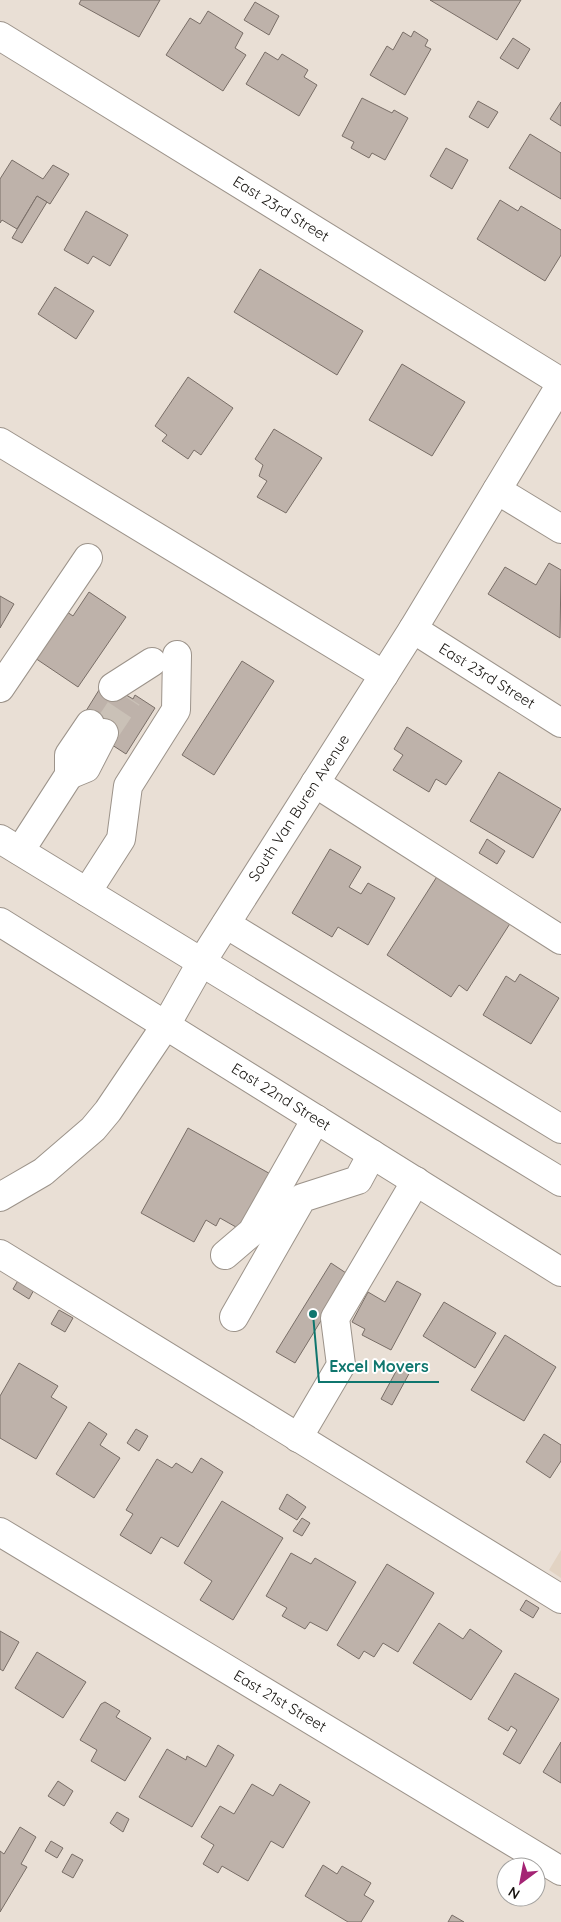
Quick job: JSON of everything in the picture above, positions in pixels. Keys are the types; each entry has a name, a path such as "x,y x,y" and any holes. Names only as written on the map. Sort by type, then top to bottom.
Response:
{"street":[{"name":"East 23rd Street","path":"0,36 561,383"},
{"name":"South Van Buren Avenue","path":"0,1197 43,1172 94,1129 108,1111 166,1025 201,963 413,630 561,383"},
{"path":"0,442 384,675"},
{"path":"497,490 561,529"},
{"path":"0,688 88,558"},
{"name":"East 23rd Street","path":"413,630 561,723"},
{"path":"87,892 121,839 128,786 176,710 164,659 121,692"},
{"path":"97,728 86,768 69,775 10,845 561,1182"},
{"path":"315,783 561,940"},
{"name":"East 22nd Street","path":"0,922 561,1272"},
{"path":"226,924 561,1129"},
{"path":"225,1256 252,1232 316,1119"},
{"path":"234,1317 302,1198 358,1180 372,1154"},
{"path":"298,1438 340,1365 334,1318 416,1181"},
{"path":"0,1254 561,1599"},
{"name":"East 21st Street","path":"0,1532 561,1870"}],"shaded area":[{"path":"561,1550 561,1578 549,1570"}],"building":[{"path":"81,0 160,0 139,37 79,4"},
{"path":"430,0 521,0 497,40"},
{"path":"255,2 279,16 269,35 244,20"},
{"path":"208,11 243,33 235,48 246,55 223,91 166,55 190,18 200,24"},
{"path":"414,31 428,40 425,46 431,49 405,95 370,75 387,46 393,50 403,32 411,37"},
{"path":"513,38 530,49 518,69 500,58"},
{"path":"265,52 278,60 282,54 308,70 304,77 317,85 299,116 246,84"},
{"path":"362,98 392,113 394,110 408,118 385,160 372,153 369,158 351,148 354,142 342,136"},
{"path":"478,101 498,112 488,128 469,117"},
{"path":"561,102 561,126 550,119"},
{"path":"530,134 561,153 561,199 509,168"},
{"path":"446,148 468,160 452,189 430,176"},
{"path":"12,160 43,179 53,165 69,174 50,204 37,196 17,229 2,220 0,223 0,179"},
{"path":"37,196 47,202 22,243 12,238"},
{"path":"500,200 518,211 521,206 561,230 561,255 545,281 477,239"},
{"path":"86,211 128,235 110,266 93,256 88,264 64,250"},
{"path":"260,269 363,331 337,375 234,312"},
{"path":"55,287 94,311 76,339 38,314"},
{"path":"402,364 465,402 432,456 369,420"},
{"path":"188,377 233,408 201,455 194,450 188,459 162,441 167,435 155,426"},
{"path":"274,429 322,458 286,513 257,497 267,481 259,476 263,465 255,459"},
{"path":"549,563 561,570 560,638 488,594 505,567 536,585"},
{"path":"89,592 126,617 78,687 32,656 64,610 73,616"},
{"path":"0,596 14,604 0,628"},
{"path":"242,661 274,681 214,775 182,755"},
{"path":"104,682 133,699 135,695 155,708 126,754 106,741 81,719"},
{"path":"407,727 462,761 446,785 436,779 429,792 393,770 403,755 394,749"},
{"path":"499,772 561,809 533,858 470,821"},
{"path":"487,839 505,851 497,864 479,853"},
{"path":"330,849 361,867 349,887 361,894 368,883 395,898 368,945 338,927 332,937 292,913"},
{"path":"438,875 511,922 467,991 459,985 451,997 387,955"},
{"path":"520,974 559,998 531,1044 483,1015 506,976 515,982"},
{"path":"188,1128 274,1176 243,1231 220,1218 216,1226 206,1220 194,1242 141,1213"},
{"path":"331,1263 349,1275 295,1363 276,1352"},
{"path":"20,1277 36,1286 29,1299 13,1289"},
{"path":"397,1281 421,1294 391,1350 362,1335 365,1329 352,1322 368,1292 385,1302"},
{"path":"444,1302 496,1333 475,1368 423,1336"},
{"path":"59,1310 73,1318 65,1332 51,1324"},
{"path":"505,1335 556,1367 524,1421 471,1390"},
{"path":"19,1363 58,1386 51,1397 67,1407 36,1459 0,1438 0,1396"},
{"path":"400,1364 411,1370 392,1405 381,1399"},
{"path":"89,1422 107,1434 100,1445 120,1458 94,1498 56,1474"},
{"path":"136,1429 148,1436 139,1451 127,1443"},
{"path":"544,1434 561,1445 561,1461 550,1478 526,1462"},
{"path":"201,1458 223,1472 178,1547 161,1537 151,1554 120,1535 133,1514 126,1510 157,1459 172,1468 176,1463 192,1473"},
{"path":"287,1494 306,1507 297,1520 279,1509"},
{"path":"222,1501 283,1538 233,1620 200,1600 212,1581 184,1563"},
{"path":"302,1518 310,1523 302,1536 293,1531"},
{"path":"291,1553 311,1564 315,1558 356,1582 327,1631 310,1622 305,1629 282,1616 287,1608 266,1596"},
{"path":"387,1564 434,1593 398,1652 383,1643 374,1657 364,1651 359,1659 337,1645"},
{"path":"526,1600 539,1608 533,1618 520,1610"},
{"path":"439,1623 463,1639 470,1629 502,1651 471,1700 413,1663"},
{"path":"0,1631 19,1642 3,1671 0,1669"},
{"path":"37,1652 86,1682 63,1718 15,1688"},
{"path":"515,1673 559,1699 520,1764 503,1754 517,1730 511,1726 508,1731 488,1719"},
{"path":"105,1702 120,1711 116,1717 151,1738 125,1781 91,1761 97,1750 80,1740 101,1704"},
{"path":"561,1742 561,1783 543,1772"},
{"path":"218,1745 234,1755 192,1827 139,1797 167,1749 186,1760 187,1756 206,1767"},
{"path":"58,1781 73,1791 64,1806 48,1796"},
{"path":"252,1784 273,1796 280,1784 310,1802 283,1848 271,1841 248,1881 222,1866 218,1873 203,1864 214,1845 201,1837 220,1806 234,1814"},
{"path":"117,1812 129,1819 123,1832 110,1823"},
{"path":"20,1827 36,1837 21,1864 27,1867 0,1912 0,1851 4,1854"},
{"path":"51,1841 63,1848 57,1858 45,1851"},
{"path":"72,1854 83,1860 73,1878 62,1872"},
{"path":"323,1865 337,1874 342,1866 371,1883 364,1895 374,1901 361,1922 348,1922 305,1896"},
{"path":"452,1915 464,1922 448,1922"}],"tunnel":[{"path":"104,733 128,697"}],"place":[{"name":"Excel Movers","path":"313,1314"}]}
